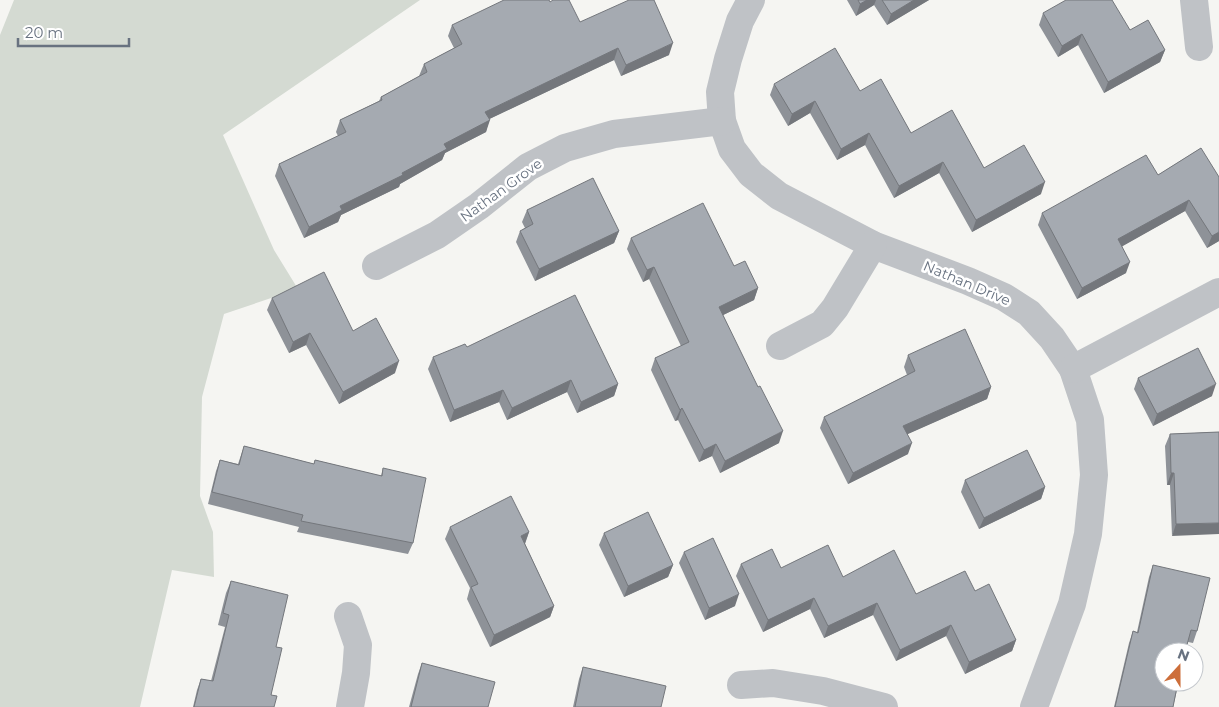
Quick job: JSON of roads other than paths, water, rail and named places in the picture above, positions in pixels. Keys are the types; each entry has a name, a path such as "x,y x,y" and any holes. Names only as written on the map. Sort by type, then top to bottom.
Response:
{"street":[{"name":"Nathan Drive","path":"751,0 740,21 720,92 722,121 732,150 751,174 779,196 873,245 968,281 1004,297 1029,313 1052,338 1073,369 1090,420 1094,475 1088,534 1072,604 1034,707"},
{"path":"1194,0 1199,47"},
{"name":"Nathan Grove","path":"376,266 438,236 528,167 565,148 614,134 722,121"},
{"path":"780,346 822,324 835,308 873,245"},
{"path":"1073,369 1219,292"},
{"path":"348,616 358,644 356,673 350,707"},
{"path":"741,685 774,683 824,691 884,707"}]}
